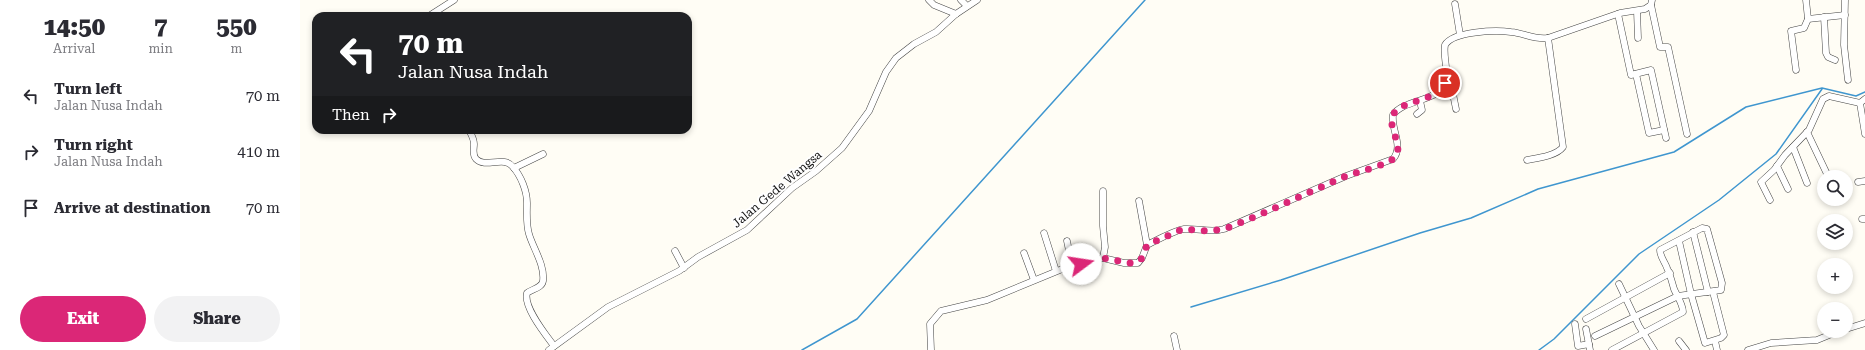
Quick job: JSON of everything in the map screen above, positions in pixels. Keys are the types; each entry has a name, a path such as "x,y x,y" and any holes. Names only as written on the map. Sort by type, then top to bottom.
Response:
{"street":[{"path":"435,12 454,0"},
{"path":"929,0 934,5 956,14"},
{"path":"961,0 967,6"},
{"name":"Jalan Gede Wangsa","path":"549,350 608,307 684,268 698,257 747,230 792,188 834,156 866,117 877,97 886,72 896,58 914,44 936,32 956,14 977,0"},
{"path":"1796,70 1791,31 1804,28 1808,19 1806,0"},
{"path":"1845,0 1844,45 1848,80"},
{"path":"1456,109 1452,89 1446,80 1445,45 1451,39 1460,35 1510,32 1537,39 1548,38 1618,14 1645,9 1652,2"},
{"path":"1652,2 1660,47 1668,47 1687,134"},
{"path":"1455,4 1460,35"},
{"path":"1637,11 1638,38"},
{"path":"1618,14 1631,75 1651,70 1666,138"},
{"path":"1808,19 1844,15"},
{"path":"1824,17 1826,55 1835,60"},
{"path":"1527,160 1556,152 1563,147 1548,38"},
{"path":"1636,74 1649,133 1664,130"},
{"path":"1147,245 1183,229 1209,231 1224,229 1342,178 1388,162 1395,157 1398,149 1392,125 1393,115 1400,108 1420,101 1438,91 1446,80"},
{"path":"1770,200 1761,182 1807,132 1814,122 1823,99 1829,96 1862,101 1865,134"},
{"path":"1418,114 1421,111 1420,101"},
{"path":"1807,132 1825,170"},
{"path":"471,134 473,138 474,156 476,160 485,163 510,163 526,193 527,226 543,277 542,283 527,293 527,300 536,321 554,346"},
{"path":"1793,147 1807,183"},
{"path":"514,168 543,154"},
{"path":"1777,166 1788,189"},
{"path":"1858,182 1865,181"},
{"path":"1103,191 1103,226 1105,247 1103,258"},
{"path":"930,350 930,324 941,310 988,300 1056,271 1103,258 1129,263 1138,262 1142,258 1147,245 1139,201"},
{"path":"1595,336 1678,296 1721,290 1722,283 1708,231 1704,227 1660,250 1661,256 1670,273 1678,296 1683,312 1612,350"},
{"path":"1044,232 1056,271"},
{"path":"1679,240 1691,294 1705,343 1721,338 1724,335 1693,232"},
{"path":"1067,241 1072,266"},
{"path":"675,251 684,268"},
{"path":"1024,253 1034,280"},
{"path":"1586,319 1670,273"},
{"path":"1618,284 1654,350"},
{"path":"1853,327 1865,323"},
{"path":"1575,324 1578,346 1589,347 1586,328"},
{"path":"1174,336 1177,350"},
{"path":"1748,350 1771,343 1817,340 1822,338"},
{"path":"1715,340 1717,350"},
{"path":"1679,341 1686,350"}],"waterway":[{"path":"802,350 857,319 1145,0"},
{"path":"1191,307 1281,280 1420,233 1471,218 1538,189 1674,152 1746,107 1822,88 1856,96 1865,92"},
{"path":"1539,350 1554,339 1639,254 1719,200 1776,154 1822,89"}],"route":[{"path":"1081,264 1103,258 1134,264 1141,260 1147,245 1177,231 1183,229 1218,231 1239,224 1346,176 1388,162 1395,157 1398,149 1392,125 1393,115 1395,112 1400,108 1420,101 1438,91 1445,83"}]}
